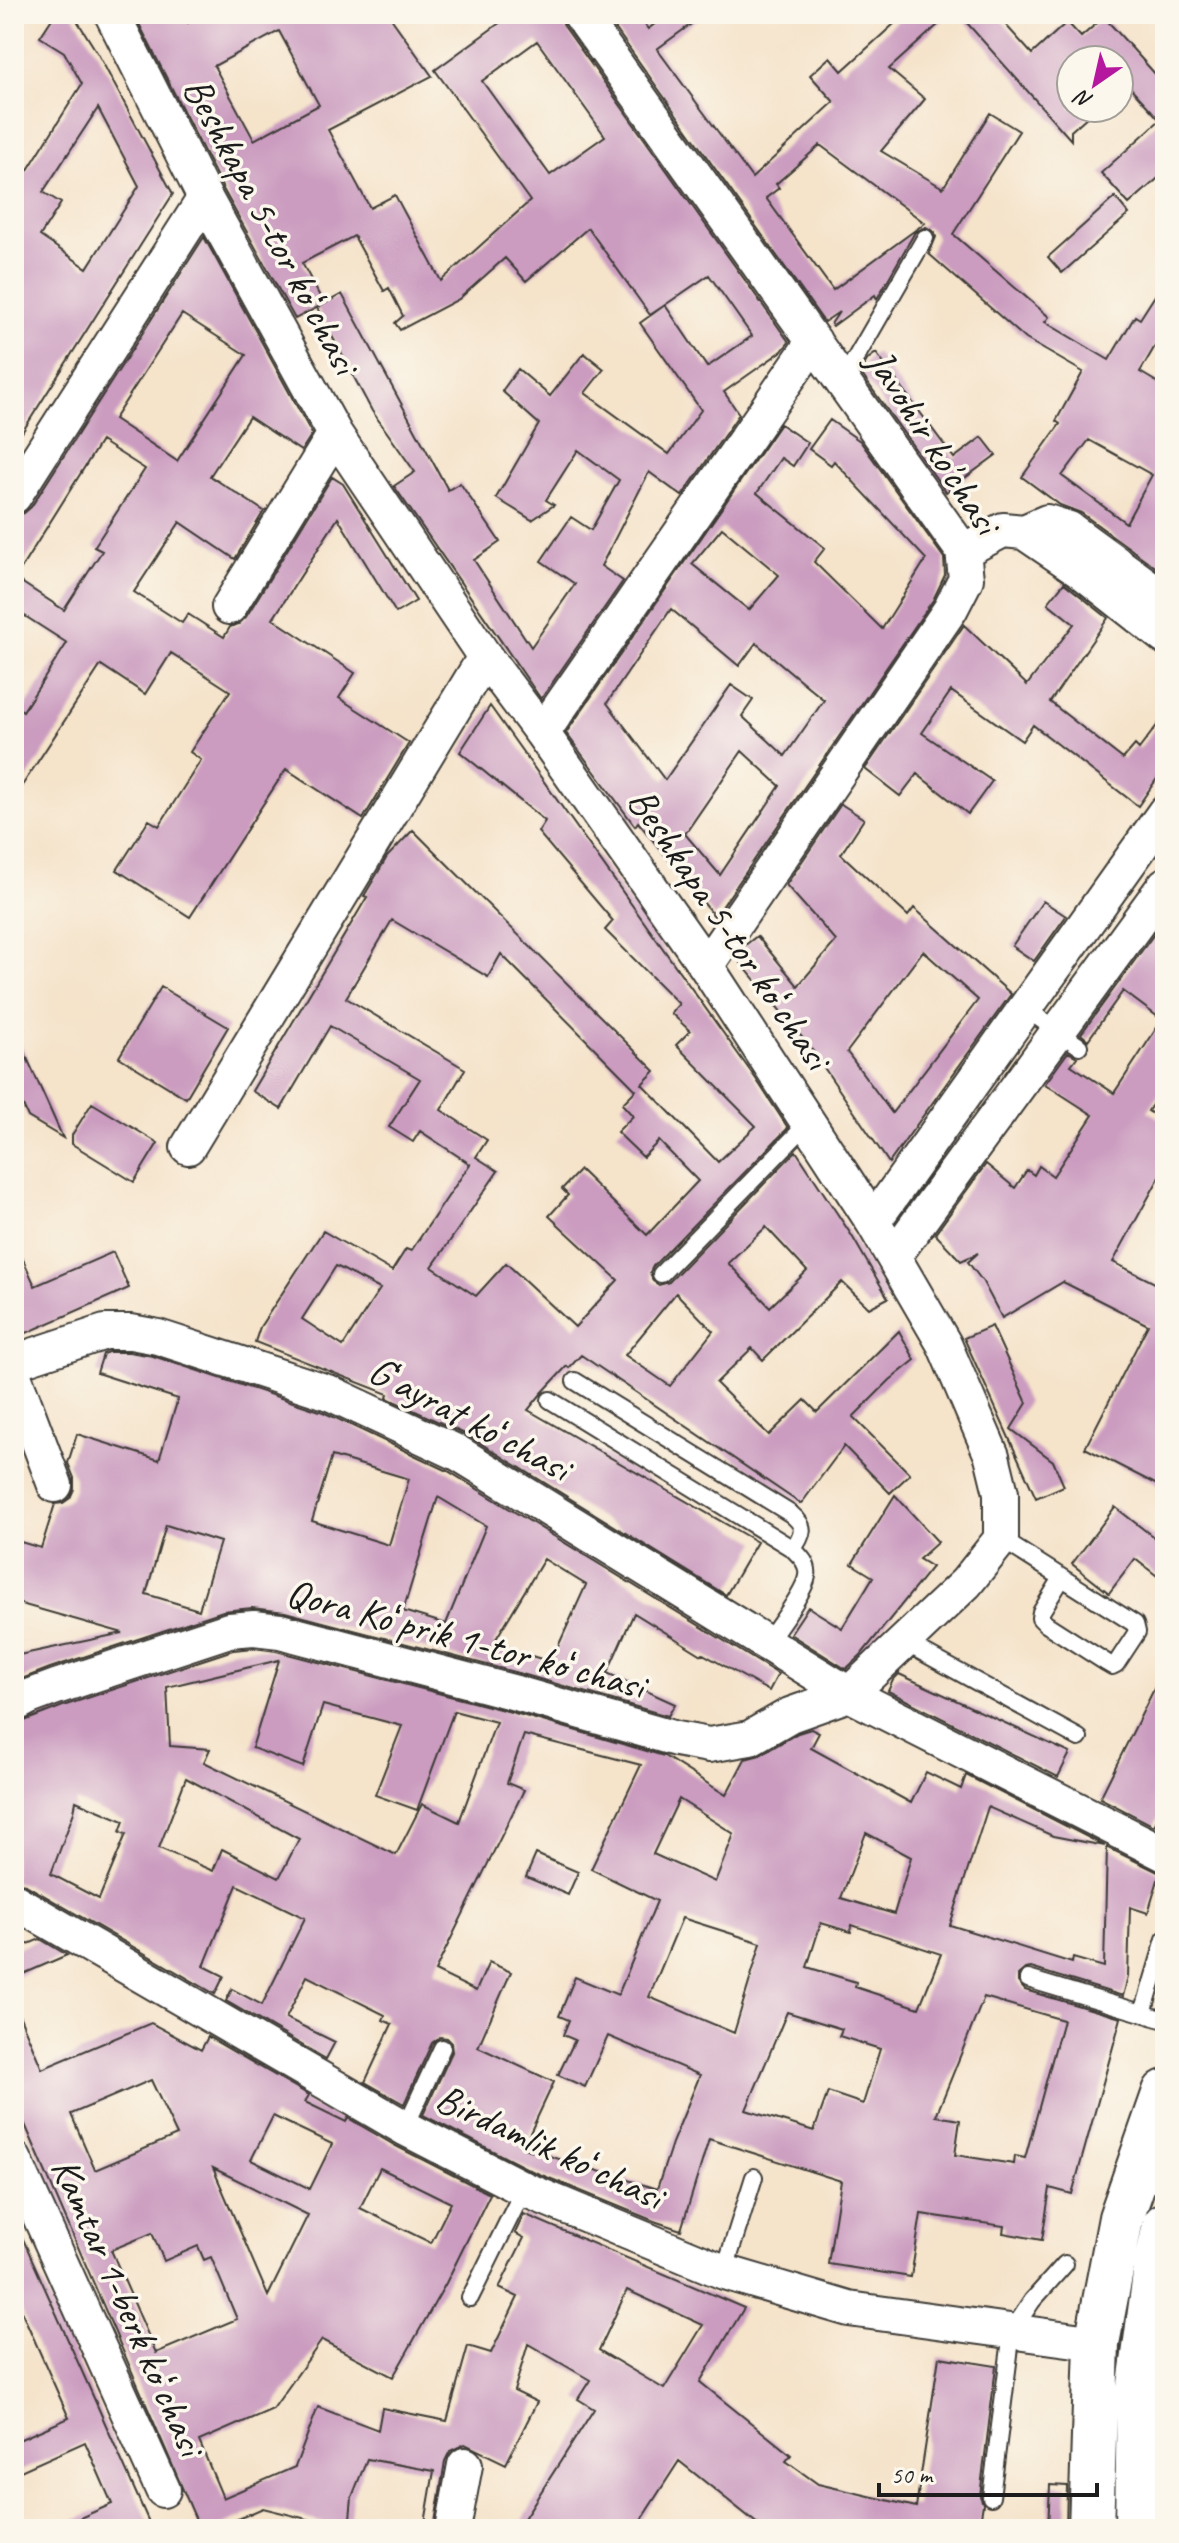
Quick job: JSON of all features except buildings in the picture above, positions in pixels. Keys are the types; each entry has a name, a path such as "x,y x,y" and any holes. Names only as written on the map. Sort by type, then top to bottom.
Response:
{"main road":[{"path":"1091,2529 1097,2343 1121,2218 1165,2092"},
{"path":"1137,2529 1139,2392 1165,2225"}],"street":[{"name":"Beshkapa 5-tor koʻchasi","path":"112,14 205,198 335,434 485,657 706,966 894,1256 944,1344 992,1456 1001,1493 1001,1539"},
{"name":"Javohir ko'chasi","path":"580,14 963,551 966,579 950,610 706,966"},
{"path":"14,496 205,198"},
{"path":"542,733 814,341"},
{"name":"Beshkapa 5-tor koʻchasi","path":"229,607 335,434"},
{"path":"1024,532 1047,522 1069,529 1165,599"},
{"path":"963,551 1003,530 1024,532 1080,570 1165,637"},
{"path":"188,1147 485,657"},
{"path":"873,1222 1165,812"},
{"path":"894,1256 1068,1038 1165,885"},
{"name":"Gʻayrat koʻchasi","path":"14,1362 105,1332 131,1332 158,1337 330,1393 458,1453 849,1694 1165,1854"},
{"path":"14,1376 55,1485"},
{"path":"849,1694 966,1583 1001,1539"},
{"name":"Qora Koʻprik 1-tor koʻchasi","path":"14,1705 56,1687 229,1630 254,1628 280,1631 676,1739 709,1745 750,1738 790,1715 849,1694"},
{"name":"Birdamlik koʻchasi","path":"14,1901 405,2128 524,2189 724,2272 849,2309 1097,2343"},
{"name":"Kamtar 1-berk koʻchasi","path":"14,2159 163,2490"},
{"path":"453,2529 465,2465"}],"lane":[{"path":"843,380 925,238"},
{"path":"1026,1009 1068,1038"},
{"path":"661,1274 809,1122"},
{"path":"575,1381 791,1514 800,1521 802,1529 793,1549"},
{"path":"550,1400 793,1549 805,1561 807,1576 800,1592 767,1643"},
{"path":"1001,1539 1135,1624 1138,1628 1116,1664 1112,1666 1107,1663 1040,1618 1062,1578"},
{"path":"904,1642 1079,1738"},
{"path":"1143,2013 1165,1939"},
{"path":"1028,1979 1165,2020"},
{"path":"405,2128 442,2048"},
{"path":"724,2272 754,2177"},
{"path":"470,2298 524,2189"},
{"path":"991,2497 1012,2331 1032,2301 1065,2264"}]}
